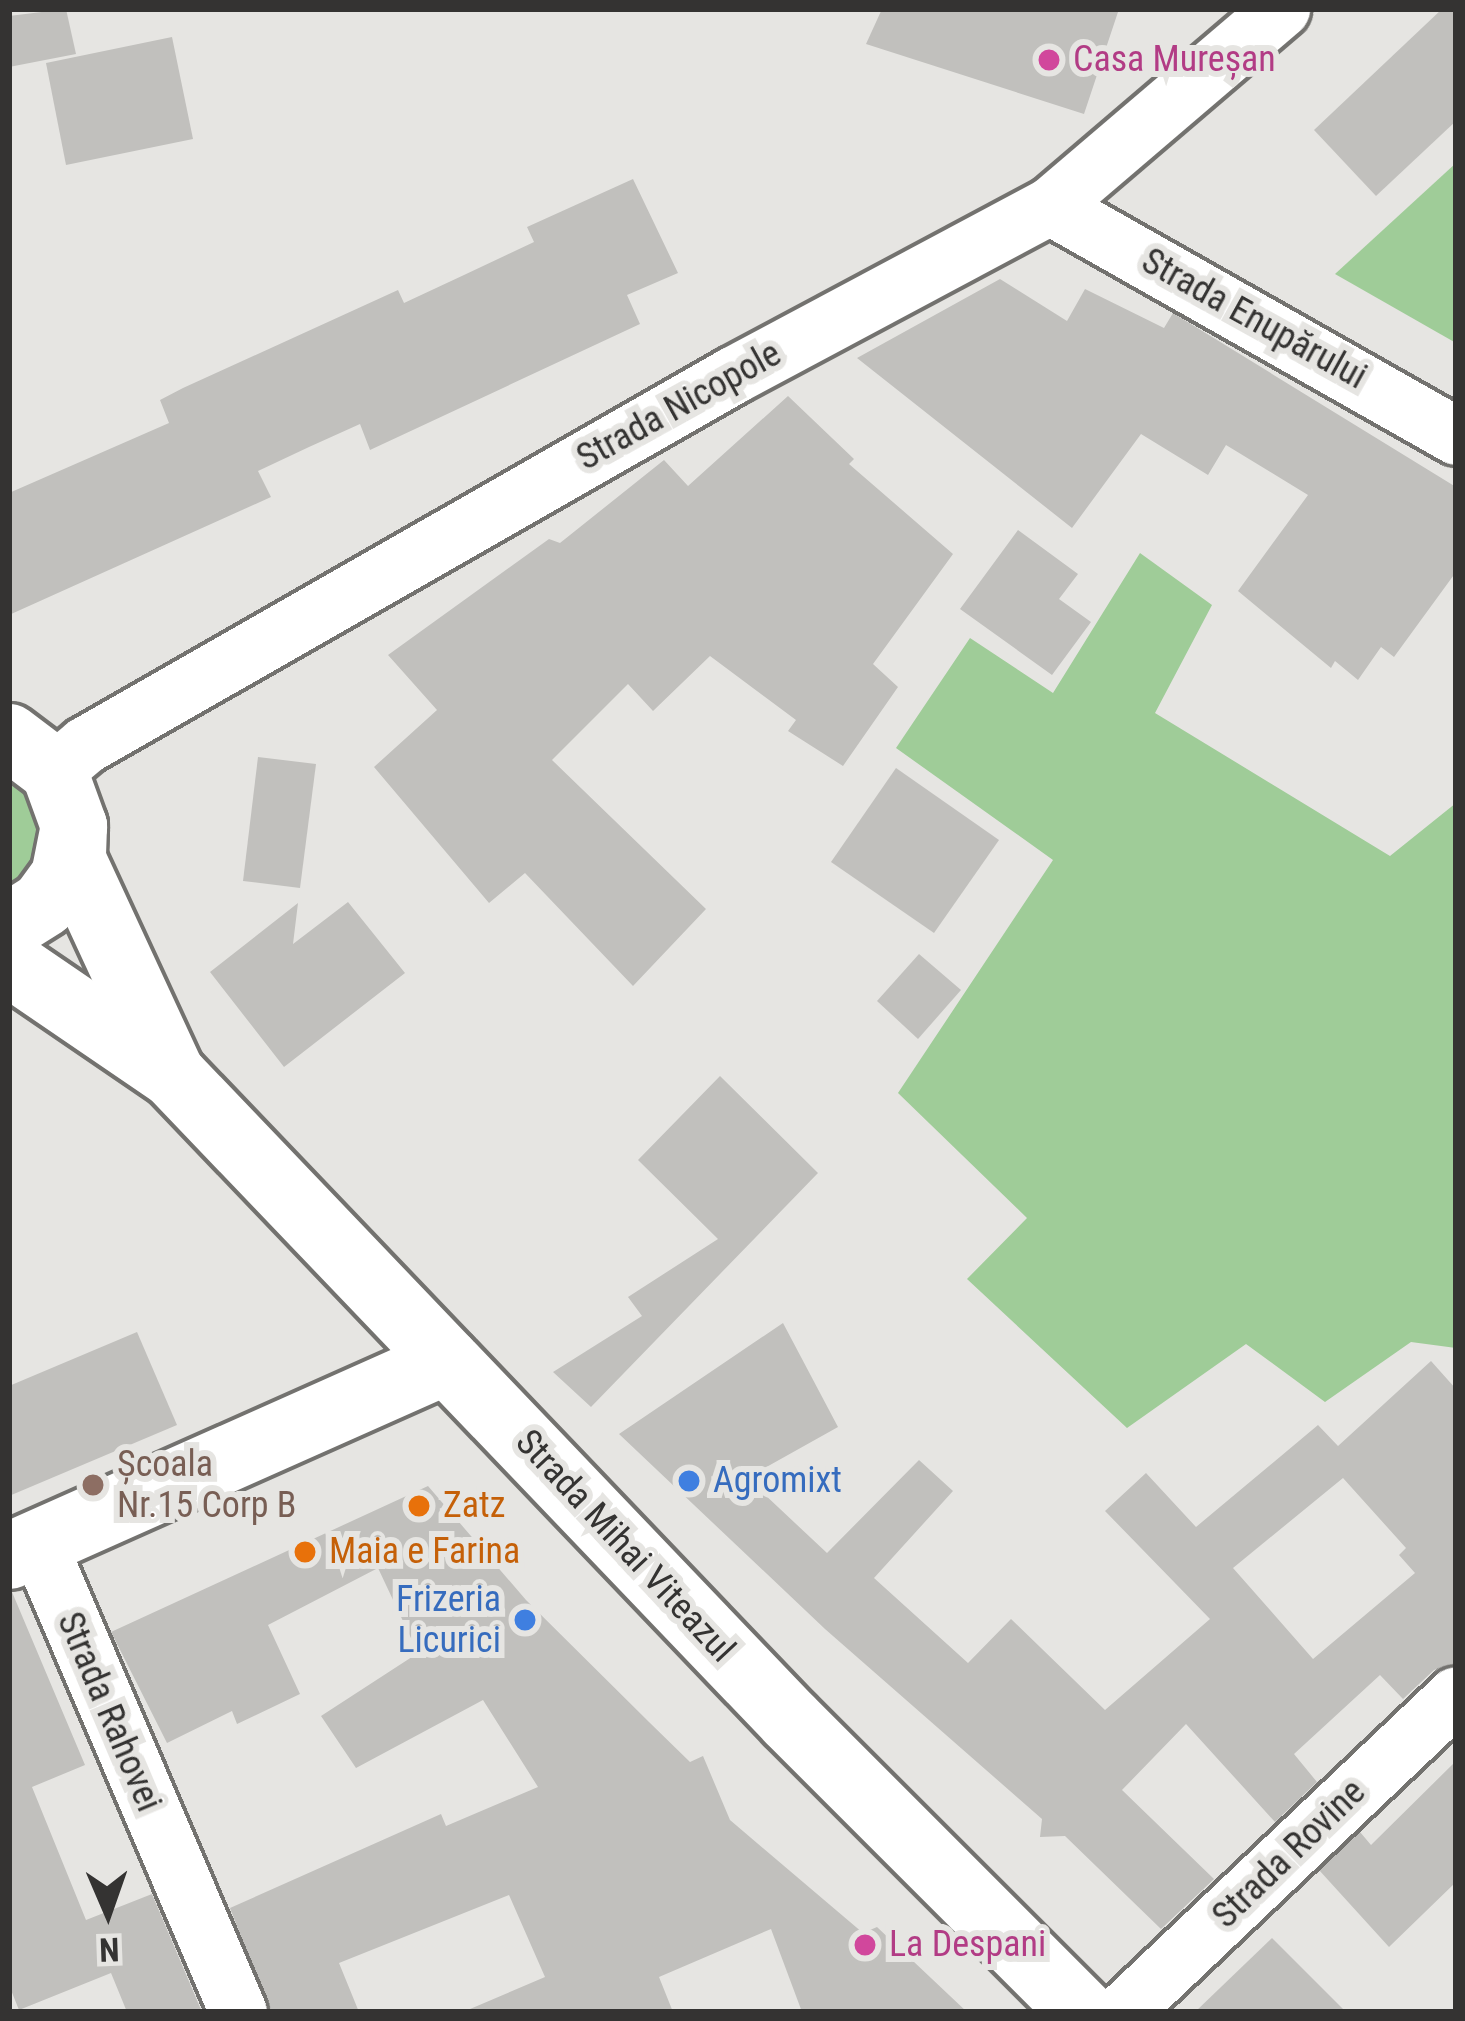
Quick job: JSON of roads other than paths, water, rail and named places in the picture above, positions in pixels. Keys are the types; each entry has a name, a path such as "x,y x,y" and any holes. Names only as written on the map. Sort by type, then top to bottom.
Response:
{"street":[{"name":"Strada Nicopole","path":"46,778 85,745 748,366 1050,206 1281,9"},
{"name":"Strada Enupărului","path":"1050,206 1456,436"},
{"path":"9,926 54,890 46,778"},
{"name":"Strada Mihai Viteazul","path":"46,778 73,860 172,1075"},
{"name":"Strada Mihai Viteazul","path":"9,963 172,1075 1082,2012"},
{"path":"23,1550 446,1361"},
{"name":"Strada Rahovei","path":"23,1550 238,2012"},
{"name":"Strada Rovine","path":"1122,2012 1456,1695"}],"place":[{"name":"Casa Mureșan","path":"1049,60"},
{"name":"Agromixt","path":"689,1481"},
{"name":"Școala Nr.15 Corp B","path":"93,1485"},
{"name":"Zatz","path":"419,1506"},
{"name":"Maia e Farina","path":"305,1552"},
{"name":"Frizeria Licurici","path":"525,1620"},
{"name":"La Despani","path":"865,1945"}]}
